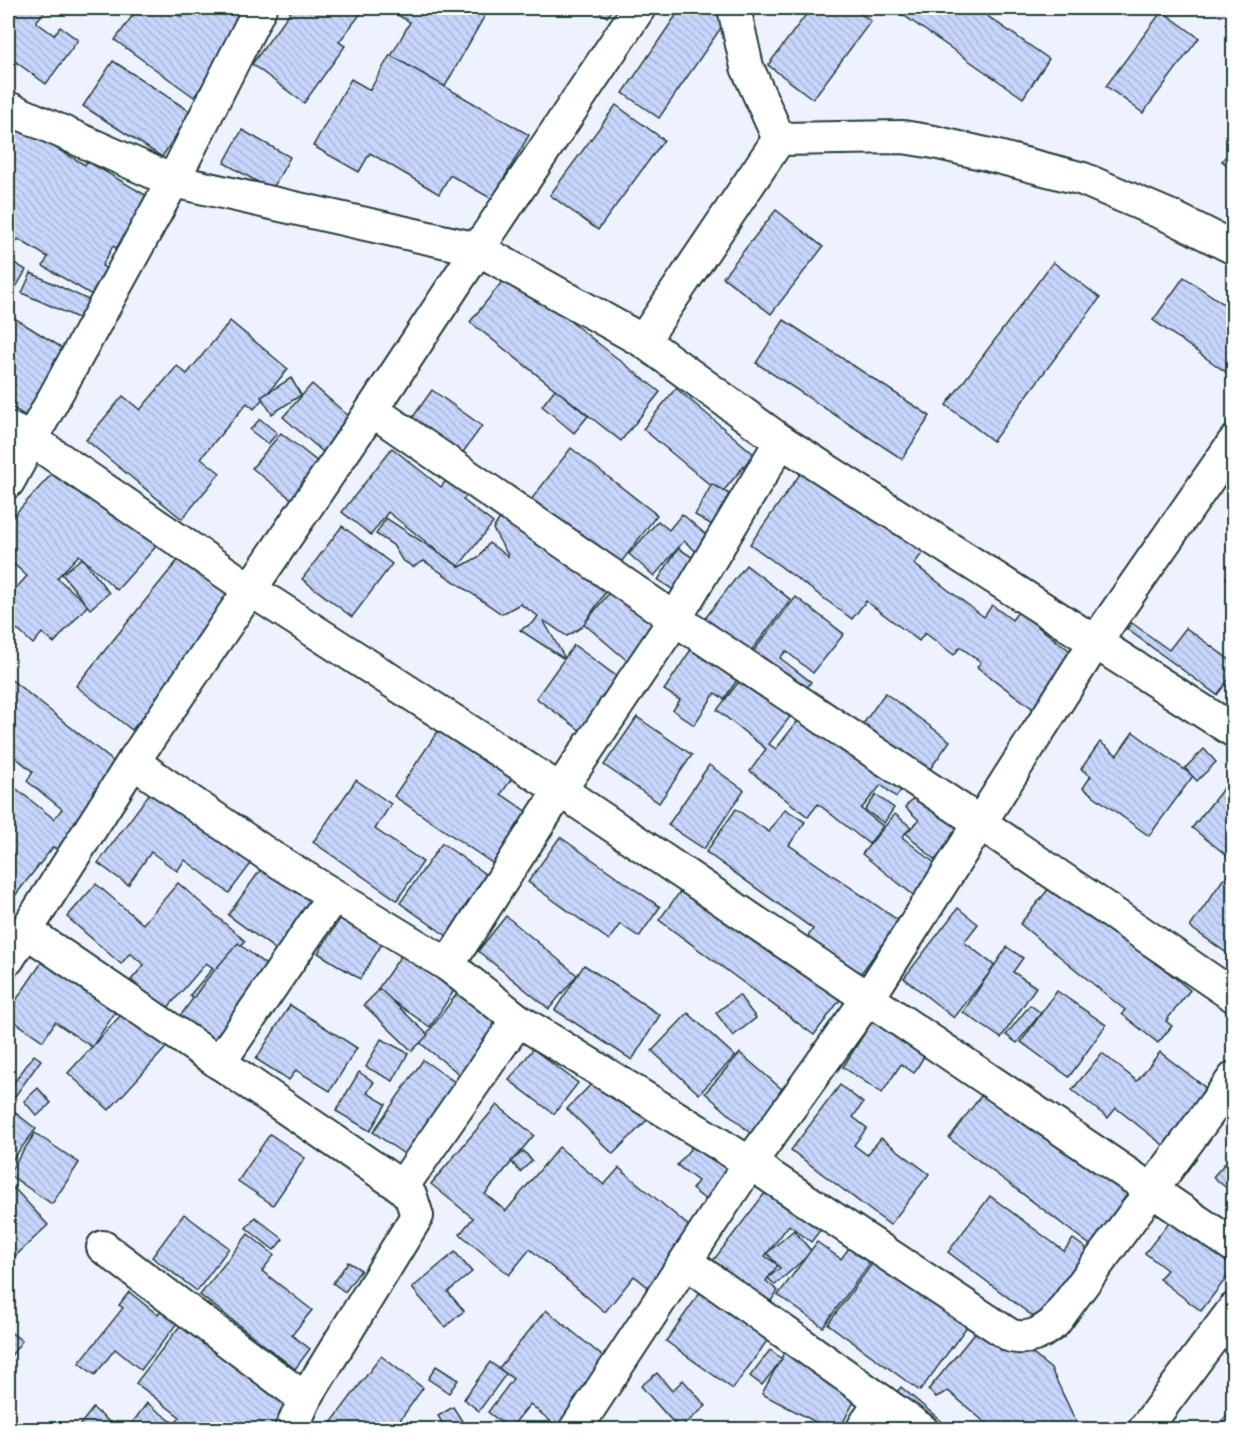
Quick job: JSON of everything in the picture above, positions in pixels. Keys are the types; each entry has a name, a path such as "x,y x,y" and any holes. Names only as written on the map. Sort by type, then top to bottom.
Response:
{"street":[{"path":"8,482 20,434 173,182 260,8"},
{"path":"291,1430 305,1400 417,1216 411,1197 402,1187 219,1063 13,949 133,762 372,410 639,8"},
{"path":"734,8 747,67 778,139"},
{"path":"8,108 173,182 478,249 643,341 781,441 1233,731"},
{"path":"778,139 903,138 934,141 990,154 1083,179 1174,218 1233,248"},
{"path":"643,341 778,139"},
{"path":"372,410 675,619 979,822 1233,996"},
{"path":"20,434 251,590 560,790 1233,1246"},
{"path":"448,965 560,790 675,619 781,441"},
{"path":"575,1430 750,1163 867,1000 1096,641 1233,442"},
{"path":"133,762 271,857 448,965 518,1020 750,1163 1011,1336 1022,1339 1031,1338 1054,1323 1233,1078"},
{"path":"219,1063 333,896"},
{"path":"402,1187 518,1020"},
{"path":"103,1247 305,1400"},
{"path":"686,1262 922,1430"},
{"path":"1144,1430 1233,1309"},
{"path":"862,1430 880,1400"}],"building":[{"path":"8,8 47,8 36,22 54,35 60,27 78,40 46,84 8,56"},
{"path":"138,8 168,8 182,17 188,8 257,8 194,97 115,40"},
{"path":"293,8 365,8 339,42 345,46 304,103 252,64"},
{"path":"385,8 489,8 444,88 390,58 410,22"},
{"path":"593,8 614,8 607,17"},
{"path":"681,8 710,8 727,19 659,118 623,93"},
{"path":"811,8 853,8 871,21 813,99 768,65"},
{"path":"893,8 976,8 1049,59 1023,98"},
{"path":"1162,11 1199,38 1143,113 1106,86"},
{"path":"390,55 529,135 492,199 450,175 439,194 370,153 359,172 313,146 351,79 370,90"},
{"path":"113,61 191,112 162,157 83,106"},
{"path":"616,105 664,140 598,230 550,195"},
{"path":"16,125 85,165 87,161 154,200 124,252 113,246 102,266 117,275 102,301 43,266 48,257 18,239 8,258 8,140"},
{"path":"242,130 290,157 272,190 224,163"},
{"path":"1234,145 1234,170 1222,161"},
{"path":"776,210 823,247 771,314 723,277"},
{"path":"8,259 26,270 11,296 8,294"},
{"path":"1053,262 1100,298 993,441 946,405"},
{"path":"31,273 95,303 87,322 22,293"},
{"path":"509,273 660,392 621,441 470,322"},
{"path":"1184,277 1234,311 1234,363 1227,373 1153,320"},
{"path":"11,316 77,357 37,423 8,405 8,321"},
{"path":"784,320 930,416 902,459 756,363"},
{"path":"230,321 288,369 254,409 247,403 201,458 220,473 182,519 86,440 123,396 140,410 177,366 187,374"},
{"path":"291,378 301,395 272,414 261,397"},
{"path":"312,384 352,419 323,452 283,417"},
{"path":"676,388 754,454 721,494 643,429"},
{"path":"555,389 588,416 574,433 542,406"},
{"path":"432,390 482,426 453,466 403,431"},
{"path":"260,419 277,433 268,444 250,430"},
{"path":"281,433 323,466 295,502 252,468"},
{"path":"392,448 441,487 448,478 468,494 463,500 493,523 458,567 388,512 371,535 342,512"},
{"path":"571,448 657,515 616,569 530,501"},
{"path":"67,457 160,542 117,590 79,555 57,578 88,605 54,643 42,633 33,644 8,621 8,597 27,576 8,559 8,522"},
{"path":"808,463 925,550 914,564 984,617 992,605 1012,620 1018,612 1077,656 1036,711 977,667 981,662 960,647 954,655 925,633 919,641 866,601 852,619 750,544"},
{"path":"712,484 729,494 712,525 695,515"},
{"path":"504,512 611,584 582,627 567,636 543,620 566,660 520,630 534,622 538,616 520,604 502,614 424,561 413,567 402,560 393,545 376,534 386,518 460,567 480,556 489,543 509,557 493,529"},
{"path":"682,514 718,545 706,560 684,541 654,576 629,554 658,521 669,530"},
{"path":"342,526 392,564 352,617 302,579"},
{"path":"678,548 707,567 686,598 658,580"},
{"path":"187,549 242,593 132,730 76,686"},
{"path":"82,558 109,593 90,609 62,574"},
{"path":"746,565 791,600 747,656 703,621"},
{"path":"1234,568 1234,584 1226,578"},
{"path":"617,583 664,622 630,663 584,624"},
{"path":"796,597 844,634 813,673 786,651 780,658 811,682 799,698 748,658"},
{"path":"1132,623 1169,650 1186,628 1234,663 1234,673 1217,695 1127,629"},
{"path":"574,645 623,681 584,733 536,698"},
{"path":"694,645 740,676 724,699 715,693 694,725 673,710 680,700 664,690"},
{"path":"8,677 119,766 58,850 53,847 10,902 8,900 8,782 54,819 62,809 27,781 33,772 8,751"},
{"path":"741,679 790,717 769,744 776,749 807,709 814,729 849,756 859,744 908,782 896,797 881,785 861,809 883,826 869,844 818,804 808,817 750,771 766,749 717,710"},
{"path":"885,693 950,741 928,772 863,724"},
{"path":"637,717 692,755 659,803 604,765"},
{"path":"447,718 520,767 501,794 536,818 501,869 394,796"},
{"path":"1133,732 1193,776 1149,836 1083,788 1091,776 1081,769 1100,742 1117,755"},
{"path":"1204,749 1216,762 1197,781 1185,768"},
{"path":"709,765 744,790 704,849 668,825"},
{"path":"1234,775 1234,861 1192,828"},
{"path":"161,778 259,853 229,893 185,860 177,871 151,852 128,885 98,863"},
{"path":"356,780 391,804 375,829 423,862 397,900 313,842"},
{"path":"925,786 966,826 935,860 906,833 919,820 905,807"},
{"path":"876,795 894,808 884,823 865,810"},
{"path":"736,809 769,832 785,809 805,822 789,845 899,921 857,979 804,942 813,929 706,852"},
{"path":"895,814 911,827 902,837 941,868 917,898 862,854"},
{"path":"560,837 660,907 639,937 620,924 609,940 528,882"},
{"path":"442,843 496,882 454,941 400,903"},
{"path":"269,858 330,902 289,959 228,915"},
{"path":"691,877 845,993 814,1035 659,920"},
{"path":"1224,878 1234,884 1234,958 1190,927"},
{"path":"1055,881 1190,990 1166,1021 1172,1026 1158,1043 1122,1014 1125,1010 1020,924"},
{"path":"178,883 245,941 195,1000 190,995 213,968 206,963 166,1010 131,980 144,965 130,953 121,964 67,917 96,884 143,924"},
{"path":"958,908 978,924 964,942 995,966 954,1018 904,978"},
{"path":"346,909 387,936 360,979 318,953"},
{"path":"506,916 577,975 549,1009 478,951"},
{"path":"238,943 280,976 219,1052 178,1019 207,979"},
{"path":"53,946 126,996 92,1047 55,1022 43,1041 8,1017 8,1012"},
{"path":"407,947 463,977 430,1027 377,990"},
{"path":"1007,947 1023,958 1013,972 1036,987 1001,1038 963,1012"},
{"path":"584,965 660,1015 632,1060 555,1010"},
{"path":"465,983 503,1023 462,1076 420,1043"},
{"path":"380,989 428,1035 412,1051 364,1005"},
{"path":"1057,991 1106,1025 1069,1077 1021,1042"},
{"path":"739,995 756,1018 733,1036 716,1013"},
{"path":"131,1004 172,1041 109,1110 68,1073"},
{"path":"290,1005 357,1048 330,1091 296,1070 289,1080 256,1059"},
{"path":"1030,1005 1041,1013 1017,1043 1006,1035"},
{"path":"688,1013 735,1056 699,1094 652,1051"},
{"path":"876,1015 929,1048 914,1073 901,1064 882,1093 843,1067"},
{"path":"381,1039 408,1053 393,1081 366,1067"},
{"path":"533,1049 578,1083 554,1114 509,1080"},
{"path":"1160,1052 1216,1096 1172,1152 1116,1108 1108,1118 1072,1090 1102,1053 1137,1081"},
{"path":"740,1053 791,1097 756,1138 705,1093"},
{"path":"34,1055 41,1060 8,1106 8,1081 13,1084"},
{"path":"423,1060 465,1089 414,1161 373,1132"},
{"path":"609,1066 635,1107 647,1120 613,1154 567,1109"},
{"path":"359,1072 374,1082 367,1093 386,1104 370,1131 336,1111"},
{"path":"996,1076 1141,1186 1094,1248 949,1138"},
{"path":"840,1085 863,1103 853,1117 867,1128 854,1145 867,1155 881,1138 929,1174 890,1225 791,1150"},
{"path":"38,1088 51,1103 37,1116 24,1101"},
{"path":"497,1105 534,1135 485,1194 506,1211 559,1147 604,1185 619,1168 695,1231 648,1287 634,1276 605,1312 530,1249 509,1275 460,1234 473,1218 431,1184"},
{"path":"8,1107 36,1129 8,1165"},
{"path":"704,1132 743,1162 711,1204 692,1189 698,1181 677,1165"},
{"path":"35,1133 79,1163 52,1204 8,1174"},
{"path":"270,1134 305,1158 273,1205 238,1181"},
{"path":"524,1151 532,1161 520,1172 511,1161"},
{"path":"1232,1155 1234,1157 1234,1194 1213,1177"},
{"path":"775,1180 828,1220 811,1242 789,1225 765,1256 778,1265 766,1281 778,1291 768,1305 712,1262"},
{"path":"14,1188 48,1225 8,1263 8,1194"},
{"path":"990,1196 1064,1251 1073,1239 1099,1258 1047,1327 948,1252"},
{"path":"1181,1207 1234,1248 1234,1268 1201,1311 1159,1279 1167,1270 1145,1253"},
{"path":"184,1214 229,1248 197,1291 152,1257"},
{"path":"255,1217 283,1239 274,1250 246,1228"},
{"path":"794,1230 812,1252 775,1285 768,1278 780,1268 767,1253"},
{"path":"248,1234 274,1255 262,1271 312,1310 292,1335 310,1349 295,1369 200,1295"},
{"path":"854,1241 875,1256 823,1327 778,1295 817,1242 841,1259"},
{"path":"455,1252 472,1272 448,1292 464,1311 445,1327 412,1288"},
{"path":"879,1254 971,1321 920,1391 828,1324"},
{"path":"348,1262 361,1270 345,1292 333,1283"},
{"path":"709,1280 776,1328 733,1389 666,1341"},
{"path":"129,1292 158,1315 162,1310 178,1322 141,1370 115,1349 95,1375 79,1363 123,1308 119,1305"},
{"path":"546,1310 612,1364 561,1430 530,1404 510,1429 488,1412 513,1379 499,1368"},
{"path":"189,1314 297,1398 272,1430 244,1430 232,1421 226,1430 127,1430 147,1403 175,1424 180,1417 136,1383"},
{"path":"988,1317 1051,1369 1080,1430 994,1430 948,1391 936,1397 928,1390"},
{"path":"8,1330 22,1341 8,1360"},
{"path":"793,1336 868,1375 839,1430 831,1430 762,1394"},
{"path":"770,1350 782,1359 762,1385 750,1376"},
{"path":"381,1356 423,1388 393,1430 340,1430 331,1423"},
{"path":"490,1362 506,1374 479,1411 464,1399"},
{"path":"436,1366 458,1380 449,1393 428,1379"},
{"path":"657,1373 672,1391 683,1380 706,1406 679,1429 641,1386"},
{"path":"901,1387 952,1430 859,1430 883,1409"},
{"path":"1234,1406 1234,1430 1215,1430"},
{"path":"453,1407 466,1430 447,1430 438,1416"},
{"path":"93,1408 119,1430 76,1430"}]}
